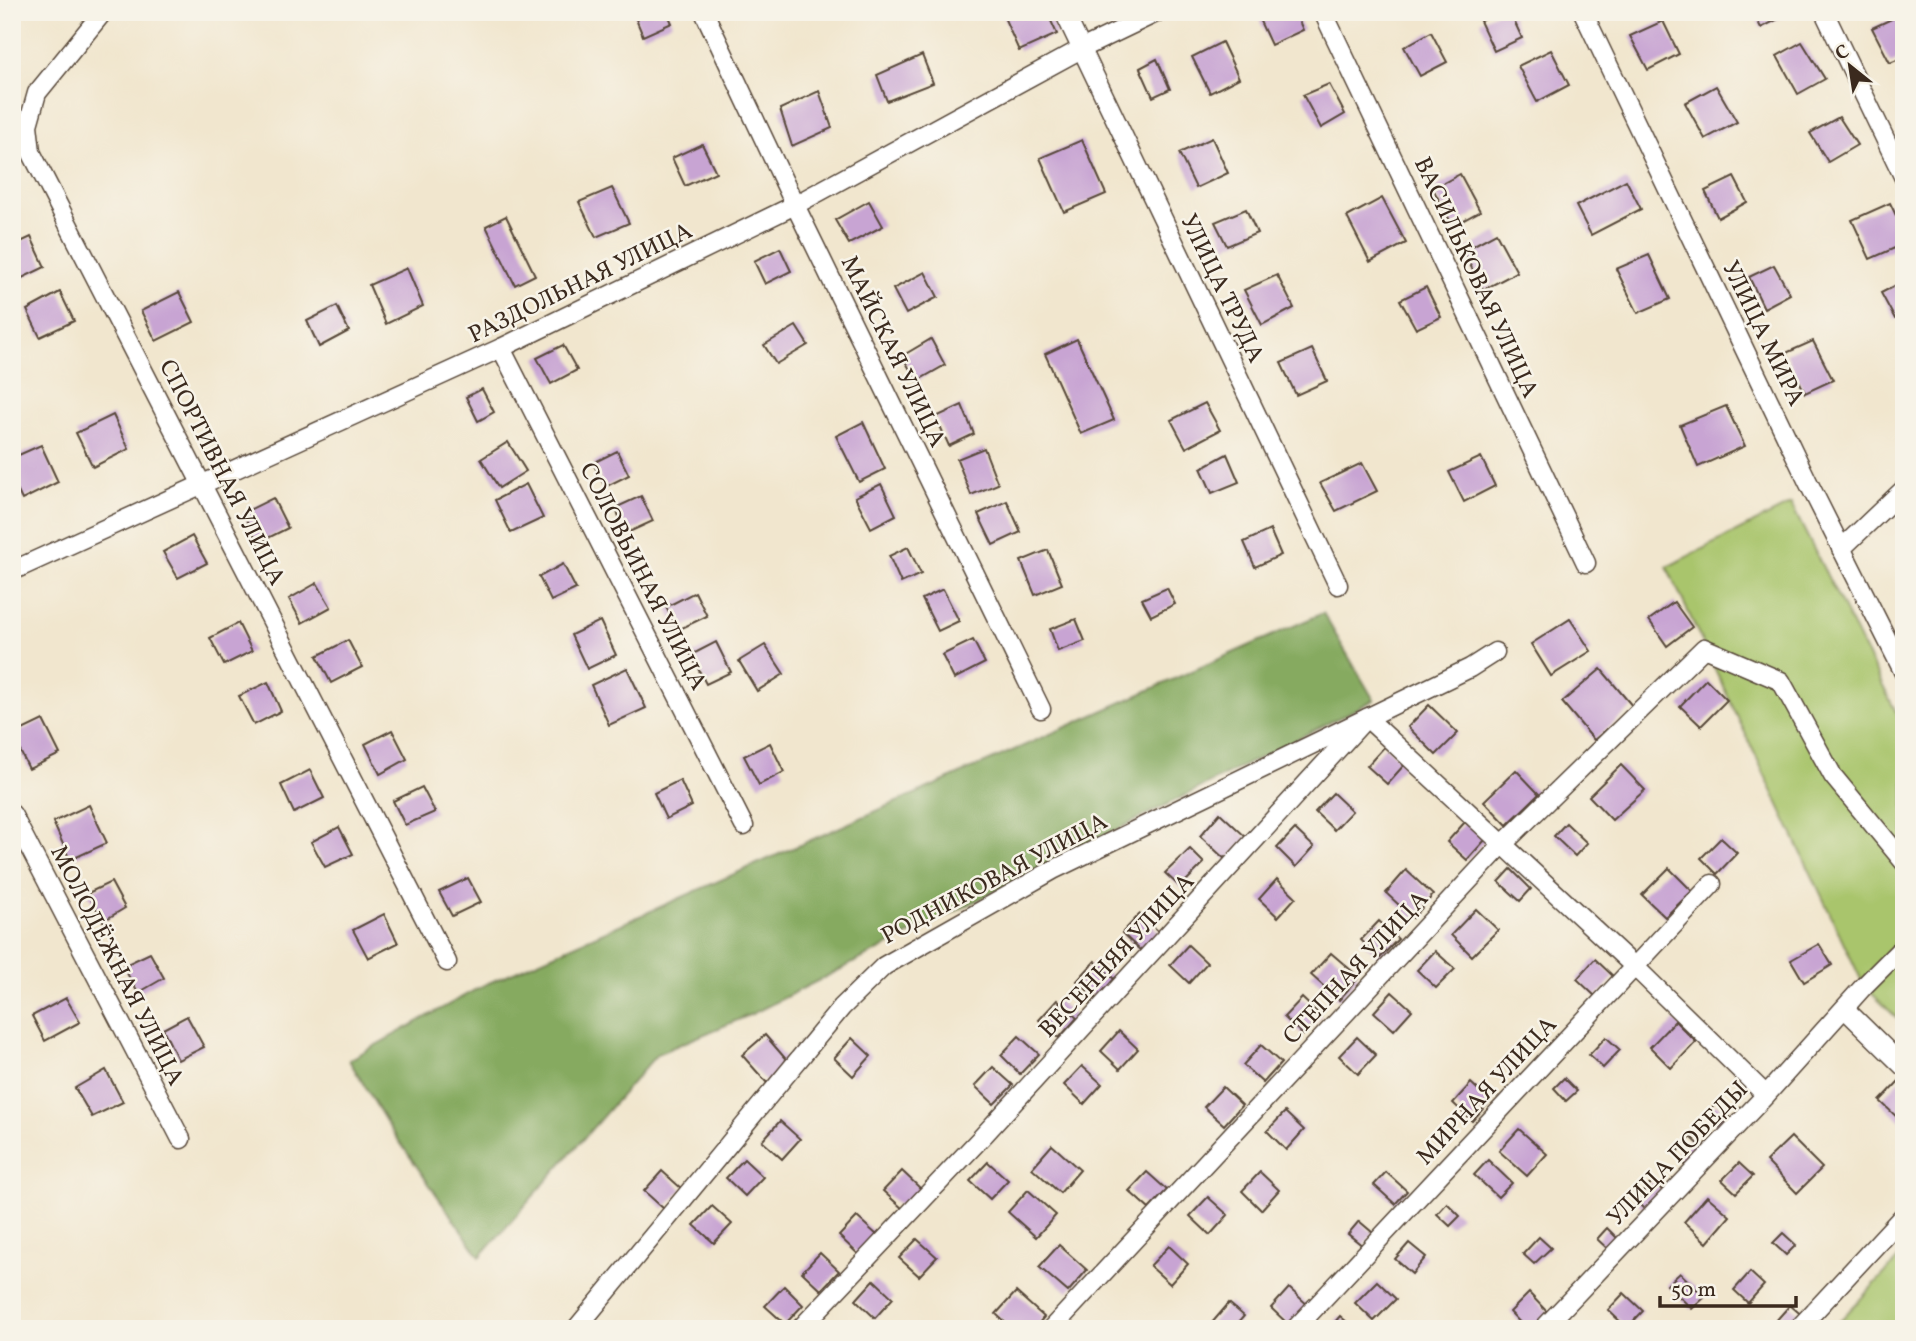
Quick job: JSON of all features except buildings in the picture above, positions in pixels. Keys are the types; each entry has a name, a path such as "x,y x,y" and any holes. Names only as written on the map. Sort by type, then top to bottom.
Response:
{"street":[{"name":"СПОРТИВНАЯ УЛИЦА","path":"103,12 37,93 27,125 31,152 447,962"},
{"name":"МАЙСКАЯ УЛИЦА","path":"704,12 1041,709"},
{"name":"УЛИЦА ТРУДА","path":"1064,12 1338,585"},
{"name":"РАЗДОЛЬНАЯ УЛИЦА","path":"12,571 501,348 795,205 1081,48 1158,12"},
{"name":"ВАСИЛЬКОВАЯ УЛИЦА","path":"1323,12 1586,563"},
{"name":"УЛИЦА МИРА","path":"1583,12 1841,549 1904,673"},
{"path":"1824,12 1904,178"},
{"name":"СОЛОВЬИНАЯ УЛИЦА","path":"501,348 744,826"},
{"path":"1841,549 1904,489"},
{"name":"СТЕПНАЯ УЛИЦА","path":"1051,1329 1502,845 1704,648 1781,681 1833,776 1904,862"},
{"name":"ВЕСЕННЯЯ УЛИЦА","path":"800,1329 982,1137 1367,718 1470,668 1495,652"},
{"path":"1367,718 1635,967 1766,1095"},
{"name":"РОДНИКОВАЯ УЛИЦА","path":"576,1329 842,1007 884,966 1054,870 1367,718"},
{"name":"МОЛОДЁЖНАЯ УЛИЦА","path":"12,814 181,1139"},
{"name":"МИРНАЯ УЛИЦА","path":"1295,1329 1712,884"},
{"name":"УЛИЦА ПОБЕДЫ","path":"1543,1329 1904,946"},
{"path":"1845,1009 1904,1067"},
{"path":"1798,1329 1904,1215"}],"green space":[{"path":"1791,504 1904,728 1904,1025 1864,986 1667,567"},
{"path":"1323,613 1374,700 752,1014 657,1054 480,1257 390,1128 349,1060 484,985"},
{"path":"1904,1253 1904,1329 1832,1329"}]}
